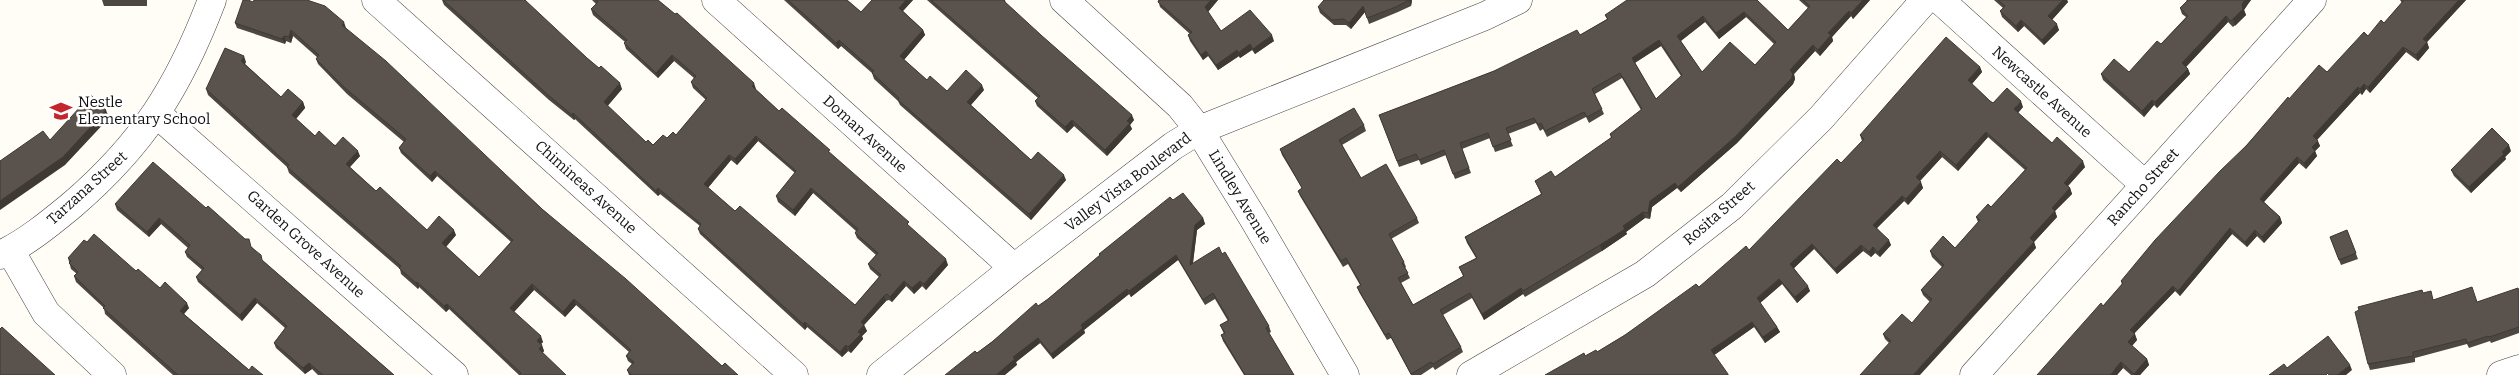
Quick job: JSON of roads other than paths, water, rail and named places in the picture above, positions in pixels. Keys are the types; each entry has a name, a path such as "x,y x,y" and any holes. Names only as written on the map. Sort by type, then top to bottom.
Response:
{"street":[{"name":"Tarzana Street","path":"5,253 55,219 98,182 132,148 157,114 178,78 212,0"},
{"name":"Chimineas Avenue","path":"376,0 794,375"},
{"name":"Doman Avenue","path":"716,0 1014,268"},
{"name":"Lindley Avenue","path":"1064,0 1172,97 1198,130 1253,218 1345,375"},
{"name":"Valley Vista Boulevard","path":"881,375 1014,268 1173,146 1198,130 1481,8 1518,0"},
{"name":"Rosita Street","path":"1471,375 1645,274 1732,206 1820,118 1926,0"},
{"name":"Newcastle Avenue","path":"1940,0 2144,184"},
{"name":"Rancho Street","path":"1974,375 2144,184 2312,0"},
{"name":"Garden Grove Avenue","path":"157,114 454,375"},
{"path":"5,253 46,313 112,375"},
{"path":"2501,375 2519,369"}],"place":[{"name":"Nestle Elementary School","path":"61,111"}]}
